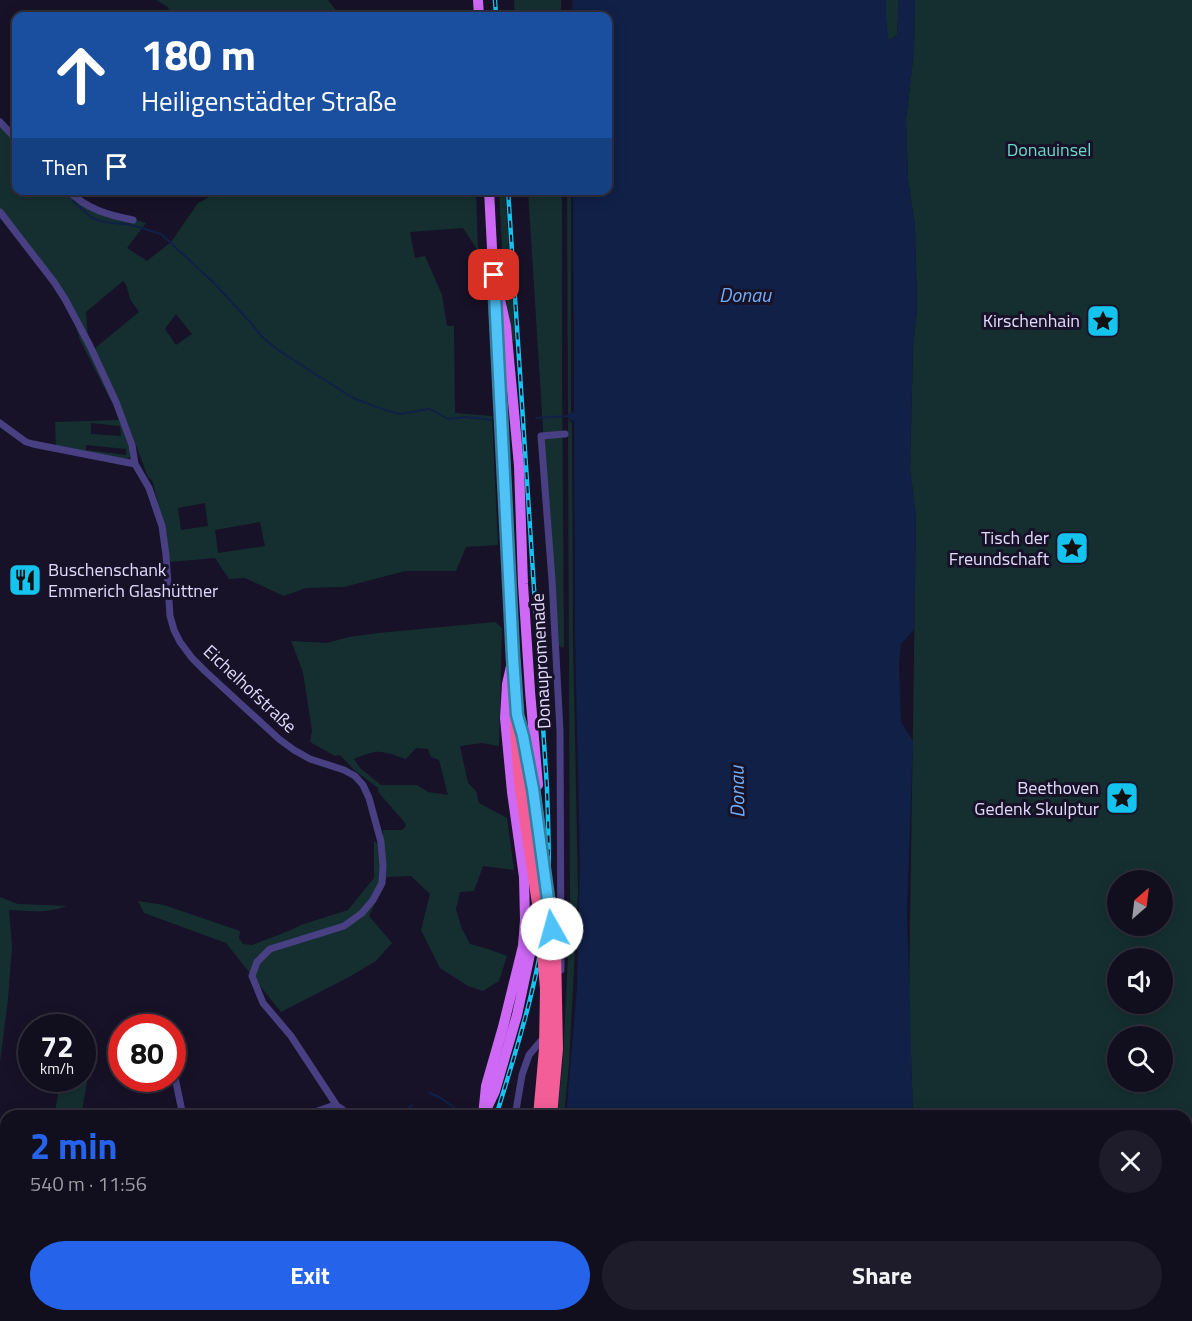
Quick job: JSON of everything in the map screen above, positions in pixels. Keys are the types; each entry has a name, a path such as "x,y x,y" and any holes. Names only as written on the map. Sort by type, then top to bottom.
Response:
{"highway":[{"path":"513,657 519,759 541,917 547,989 546,1049 541,1110"},
{"path":"517,715 533,789 554,950 556,1049 551,1110"}],"main road":[{"path":"484,1110 486,1086 523,946 525,920 524,877 512,792 505,718 507,684 513,657 489,195"},
{"path":"486,1110 495,1090 517,1014 539,909 544,858 523,584 519,466 507,326 494,275"}],"street":[{"path":"0,122 12,135"},
{"path":"73,195 93,209 111,216 133,220"},
{"name":"Eichelhofstraße","path":"0,212 54,282 78,322 126,426 135,464 149,488 162,526 170,616 180,642 199,665 279,739 310,759 350,772 360,780 369,798 381,842 383,866 382,882 373,900 362,914 344,926 270,949 257,962 252,976 263,1003 291,1036 337,1106 343,1110"},
{"path":"0,423 26,442 135,464"},
{"name":"Donaupromenade","path":"516,1110 522,1075 529,1055 536,1044 557,1023 561,1008 560,731 541,436 565,434"},
{"path":"178,1092 182,1110"},
{"path":"320,1110 337,1106"}],"green space":[{"path":"157,0 328,0 337,12 166,12 169,8"},
{"path":"514,0 561,0 561,12 515,12"},
{"path":"886,0 899,0 897,35 888,41 886,21"},
{"name":"Donauinsel","path":"915,0 1192,0 1192,1110 913,1110 909,997 916,516 910,469 913,348 917,308 915,226 908,180 906,119 914,51"},
{"path":"0,122 12,135 12,195 73,195 81,202 146,223 127,248 147,261 171,242 198,203 213,195 476,195 478,251 463,228 410,232 415,258 425,256 442,295 447,326 454,326 455,413 492,416 498,545 466,547 456,571 405,571 344,587 306,588 284,596 245,578 229,579 215,558 170,562 166,533 152,480 148,477 128,424 110,399 80,340 68,301 0,208","holes":["123,281 130,299 139,312 94,349 88,338 86,312","176,314 192,334 176,345 165,329","205,503 208,526 181,530 178,508","260,522 265,546 218,553 215,530"]},
{"path":"499,195 505,195 515,341 512,341 504,286"},
{"path":"528,195 562,195 564,647 562,648 559,645"},
{"path":"567,195 571,195 571,413 568,413"},
{"path":"119,420 131,452 130,457 126,460 56,447 55,422","holes":["91,423 120,426 121,436 91,434","86,445 126,449 126,455 86,450"]},
{"path":"568,420 572,423 578,892 569,1064 565,1110 558,1110 563,1060 570,916"},
{"path":"495,622 502,628 499,746 482,743 460,746 468,783 476,791 479,803 507,818 514,870 483,866 474,891 460,892 456,909 462,929 470,944 507,956 499,981 483,991 468,986 440,968 421,930 430,894 411,876 387,877 369,916 392,943 376,961 281,1012 226,943 144,913 138,901 164,905 240,931 239,938 243,944 252,945 301,925 348,910 374,878 374,841 383,847 383,830 402,830 406,826 379,793 378,788 354,770 340,755 335,756 310,742 312,731 303,672 291,641 327,643 378,633","holes":["416,748 428,749 431,757 439,760 448,795 428,792 417,785 381,785 360,768 354,759 375,752 406,759"]},
{"path":"0,897 18,904 67,906 44,911 9,910 12,946 0,1062"},
{"path":"59,1092 85,1092 82,1110 55,1110"}],"water":[{"name":"Donau","path":"572,0 886,0 889,41 897,35 899,0 915,0 914,51 906,119 908,180 915,226 917,308 913,348 910,469 916,516 914,630 901,644 899,664 901,722 913,741 907,912 913,1110 567,1110 577,987 580,863 575,638 574,421 568,420 568,413 574,412 573,195 612,195 612,12 573,12"}],"waterway":[{"path":"73,201 92,218 104,222 132,225 161,234 213,282 261,336 278,350 353,398 400,414 428,409 448,419 466,417 491,420"},
{"path":"536,418 569,416"},
{"path":"430,1093 458,1110"},
{"path":"407,1110 412,1105"}],"railway":[{"path":"495,0 496,12"},
{"path":"498,1110 521,1034 541,949 549,867 547,788 508,195"}],"place":[{"name":"Kirschenhain","path":"1103,321"},
{"name":"Tisch der Freundschaft","path":"1072,548"},
{"name":"Buschenschank Emmerich Glashüttner","path":"25,580"},
{"name":"Beethoven Gedenk Skulptur","path":"1122,798"}],"route":[{"path":"494,275 517,715 533,789 552,929"}]}
